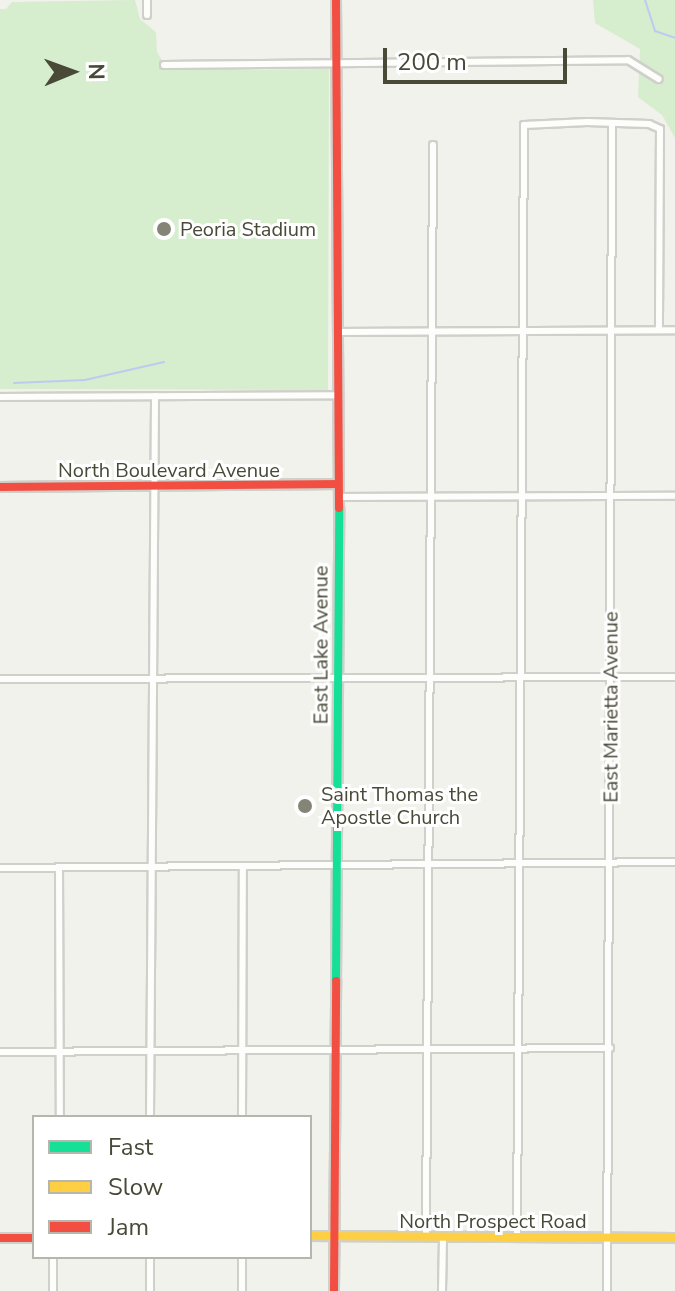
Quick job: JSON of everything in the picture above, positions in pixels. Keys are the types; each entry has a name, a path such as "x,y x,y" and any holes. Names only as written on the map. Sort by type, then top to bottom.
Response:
{"street":[{"path":"147,0 147,15"},
{"name":"East Lake Avenue","path":"334,1291 339,395 336,0"},
{"path":"164,65 628,60 658,79"},
{"name":"East Marietta Avenue","path":"607,1291 612,124"},
{"path":"517,1236 524,125 649,124 660,129 659,330"},
{"path":"426,1237 433,145"},
{"path":"339,332 675,330"},
{"path":"0,397 339,395"},
{"path":"150,1115 155,396"},
{"name":"North Boulevard Avenue","path":"0,487 338,484"},
{"path":"338,497 675,496"},
{"path":"0,679 675,677"},
{"path":"0,868 675,862"},
{"path":"242,1115 243,866"},
{"path":"59,867 60,1115"},
{"path":"0,1052 610,1048"},
{"name":"North Prospect Road","path":"312,1236 675,1238"},
{"path":"442,1291 443,1237"},
{"path":"0,1238 32,1238"},
{"path":"53,1259 53,1291"},
{"path":"150,1259 150,1291"},
{"path":"242,1259 242,1291"}],"green space":[{"name":"Peoria Stadium","path":"135,0 140,19 156,32 157,52 168,70 329,69 328,390 0,389 0,9 6,9 12,2"},
{"path":"593,0 675,0 675,138 662,115 638,97 640,49 595,23"}],"waterway":[{"path":"645,0 655,31 675,38"},
{"path":"14,383 85,380 164,362"}],"traffic: fast":[{"path":"336,981 339,508"}],"traffic: slow":[{"path":"312,1236 675,1238"}],"traffic: jam":[{"path":"336,0 339,508"},
{"path":"0,487 338,484"},
{"path":"334,1291 336,981"},
{"path":"0,1238 32,1238"}],"place":[{"name":"Peoria Stadium","path":"164,229"},
{"name":"Saint Thomas the Apostle Church","path":"305,806"}]}
